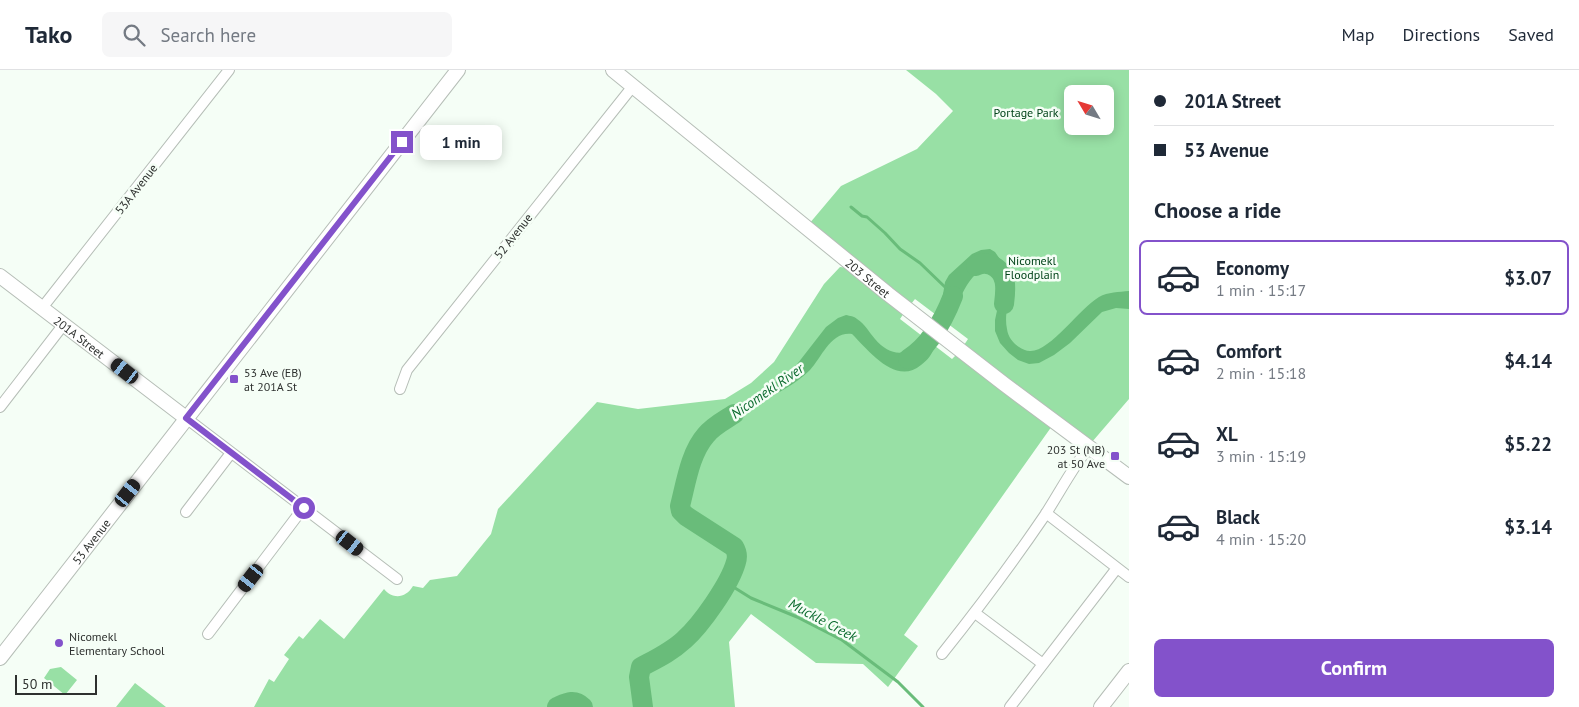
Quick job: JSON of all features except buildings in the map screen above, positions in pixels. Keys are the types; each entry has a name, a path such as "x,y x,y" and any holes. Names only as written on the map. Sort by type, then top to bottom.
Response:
{"street":[{"name":"53A Avenue","path":"42,308 229,70"},
{"name":"53 Avenue","path":"0,658 458,70"},
{"name":"203 Street","path":"613,70 797,221 960,350 1129,476"},
{"name":"52 Avenue","path":"400,390 407,370 633,86"},
{"name":"201A Street","path":"0,276 397,579"},
{"path":"0,407 64,324"},
{"path":"942,654 975,613 1046,513 1076,464 1089,447"},
{"path":"186,512 231,453"},
{"path":"208,634 304,508"},
{"path":"1046,513 1129,577"},
{"path":"1010,707 1117,568"},
{"path":"975,613 1044,664"},
{"path":"1101,707 1129,671"}],"green space":[{"name":"Nicomekl Floodplain","path":"906,70 1129,70 1129,399 1092,442 964,345 968,339 915,299 911,304 809,224 841,186 917,149 953,111 936,94"},
{"path":"840,267 848,268 904,313 900,319 952,359 957,354 1052,426 904,635 918,646 888,687 863,664 816,663 751,614 729,642 735,707 254,707 269,679 274,682 289,659 284,655 299,636 303,639 320,619 344,639 384,589 391,595 399,596 407,593 413,586 423,588 430,580 457,576 491,534 498,509 597,402 638,409 725,399 751,383 774,362 824,284"},
{"path":"61,667 77,680 65,695 44,678 50,669"},
{"path":"135,683 166,707 116,707"}],"water":[{"path":"990,249 995,252 1004,265 996,277 988,271 980,272 973,277 966,286 948,324 937,315 941,307 945,282 949,275 972,254"},
{"path":"1007,271 1010,291 1006,324 1010,337 1015,344 1026,350 1030,351 1047,345 1102,295 1129,291 1129,309 1116,308 1102,312 1070,343 1054,355 1039,363 1029,364 1018,360 1009,353 1000,343 995,331 995,320 1001,292 1000,282"},
{"path":"846,315 855,317 860,321 887,350 900,353 907,351 919,344 924,337 935,346 933,352 921,365 912,370 902,371 884,364 852,334 845,334 833,341 810,370 792,385 747,409 715,430 707,427 791,372 826,327 838,318"}],"waterway":[{"path":"851,207 862,216 867,217 900,249 920,263 946,288"},
{"name":"Nicomekl River","path":"976,266 982,264 991,265 997,268 1003,276 1005,282 1004,304"},
{"name":"Nicomekl River","path":"908,359 916,354 930,339 953,296"},
{"name":"Nicomekl River","path":"643,707 639,677 641,667 674,648 691,633 706,615 728,581 736,562 737,554 734,547 686,516 681,511 680,506 689,469 696,450 712,429 734,414"},
{"name":"Muckle Creek","path":"727,583 751,598 797,617 842,640 898,682 923,707"},
{"name":"Nicomekl River","path":"557,707 573,702 583,707"}],"place":[{"name":"53 Ave (EB) at 201A St","path":"234,379"},
{"name":"203 St (NB) at 50 Ave","path":"1115,456"},
{"name":"Nicomekl Elementary School","path":"59,643"}],"route":[{"path":"304,508 186,418 402,142"}],"park label":[{"name":"Portage Park","path":"1026,112"}]}
